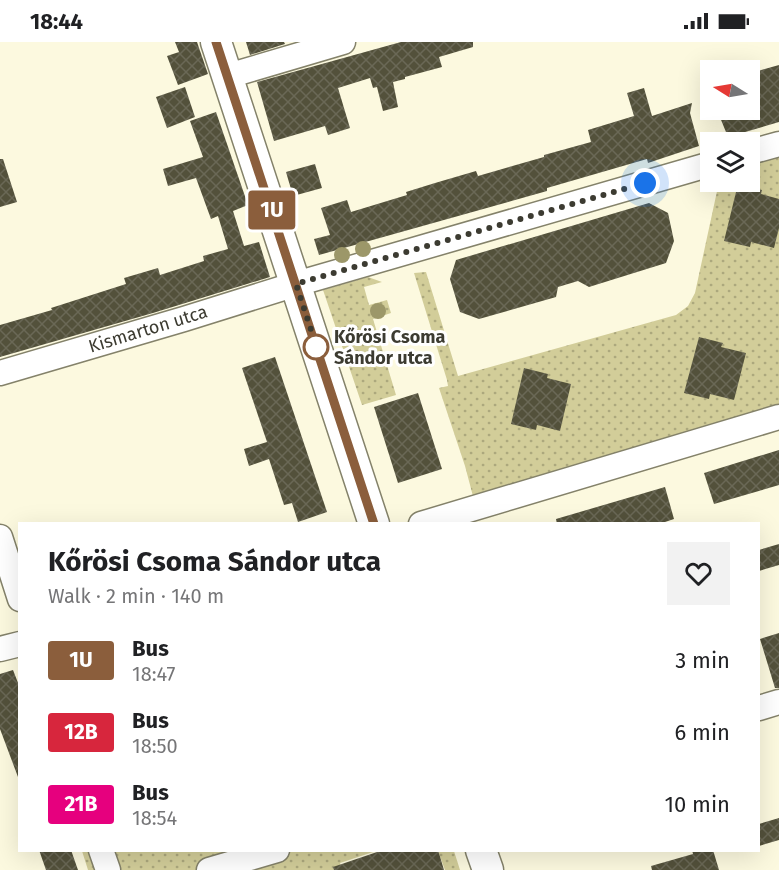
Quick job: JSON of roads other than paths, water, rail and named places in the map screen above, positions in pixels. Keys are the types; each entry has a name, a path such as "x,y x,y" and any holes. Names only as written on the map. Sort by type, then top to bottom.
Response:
{"street":[{"path":"216,42 373,522"},
{"path":"228,76 343,42"},
{"path":"760,149 779,144"},
{"name":"Kismarton utca","path":"0,373 296,284 700,167"},
{"path":"428,522 779,417"},
{"path":"0,537 18,593"},
{"path":"0,649 18,644"},
{"path":"760,708 779,702"},
{"path":"102,852 108,870"},
{"path":"209,870 270,852"},
{"path":"482,852 488,870"}],"place":[{"name":"Kőrösi Csoma Sándor utca","path":"316,347"}]}
